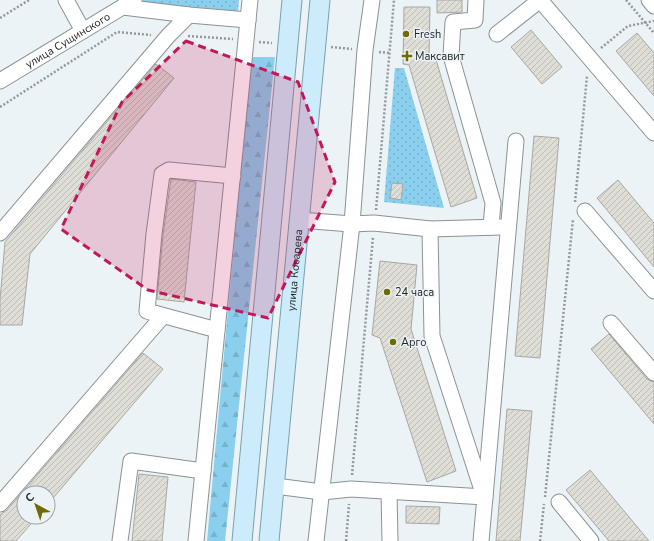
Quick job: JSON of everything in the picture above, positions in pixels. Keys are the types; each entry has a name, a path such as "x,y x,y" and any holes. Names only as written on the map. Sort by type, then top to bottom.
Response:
{"main road":[{"path":"242,541 292,0"},
{"name":"улица Косарева","path":"269,541 320,0"}],"street":[{"path":"66,0 83,31"},
{"path":"196,541 233,176 245,20 250,0"},
{"path":"316,541 352,224 365,50 372,0"},
{"path":"476,0 475,20 454,22 451,56 493,203 491,227"},
{"path":"497,34 540,0 654,133"},
{"path":"649,0 654,6"},
{"path":"129,3 189,15 245,20"},
{"name":"улица Сущинского","path":"0,81 129,3"},
{"path":"0,233 168,36 189,15"},
{"path":"481,541 516,142"},
{"path":"217,330 147,312 154,234 162,174 169,170 233,176"},
{"path":"577,212 654,291"},
{"path":"299,220 352,224 374,223 430,229 508,227"},
{"path":"430,229 432,336 485,497"},
{"path":"0,504 163,316"},
{"path":"611,323 654,373"},
{"path":"120,541 131,461 203,471"},
{"path":"275,486 322,492 350,489 485,497"},
{"path":"389,492 390,541"},
{"path":"558,502 591,541"}],"path":[{"path":"0,18 29,0"},
{"path":"346,541 394,0"},
{"path":"626,0 654,33"},
{"path":"0,107 117,32 236,40 245,20"},
{"path":"601,48 628,26 654,21"},
{"path":"540,541 577,212 587,74"}],"highlighted area":[{"path":"186,41 298,82 335,182 268,318 148,290 61,229 122,102"}],"green space":[{"path":"143,0 239,0 238,11 139,2"},
{"path":"251,57 275,57 225,541 207,541"},
{"path":"395,68 404,68 444,208 384,202"}],"building":[{"path":"437,0 462,0 462,12 437,13"},
{"path":"404,7 430,7 429,55 434,53 477,198 451,207 409,65 403,64"},
{"path":"531,30 562,67 542,84 511,47"},
{"path":"637,33 654,53 654,96 616,51"},
{"path":"156,64 174,78 30,254 22,325 0,325 0,300 5,242"},
{"path":"534,136 559,138 540,358 515,356"},
{"path":"171,179 196,182 184,302 157,299 163,235"},
{"path":"618,180 654,223 654,267 597,198"},
{"path":"392,183 403,184 401,200 390,198"},
{"path":"380,261 417,265 411,329 456,471 427,482 380,338 372,335"},
{"path":"609,334 647,379 654,382 654,424 591,349"},
{"path":"143,353 163,369 56,495 56,485 29,485"},
{"path":"507,409 532,411 520,541 496,541"},
{"path":"590,470 649,541 609,541 566,490"},
{"path":"139,474 168,477 162,541 132,541"},
{"path":"16,500 16,525 30,525 16,541 0,541 0,515 7,510"},
{"path":"406,506 440,507 439,524 406,523"}],"place":[{"name":"Fresh","path":"406,34"},
{"name":"Максавит","path":"407,56"},
{"name":"24 часа","path":"387,292"},
{"name":"Арго","path":"393,342"}]}
